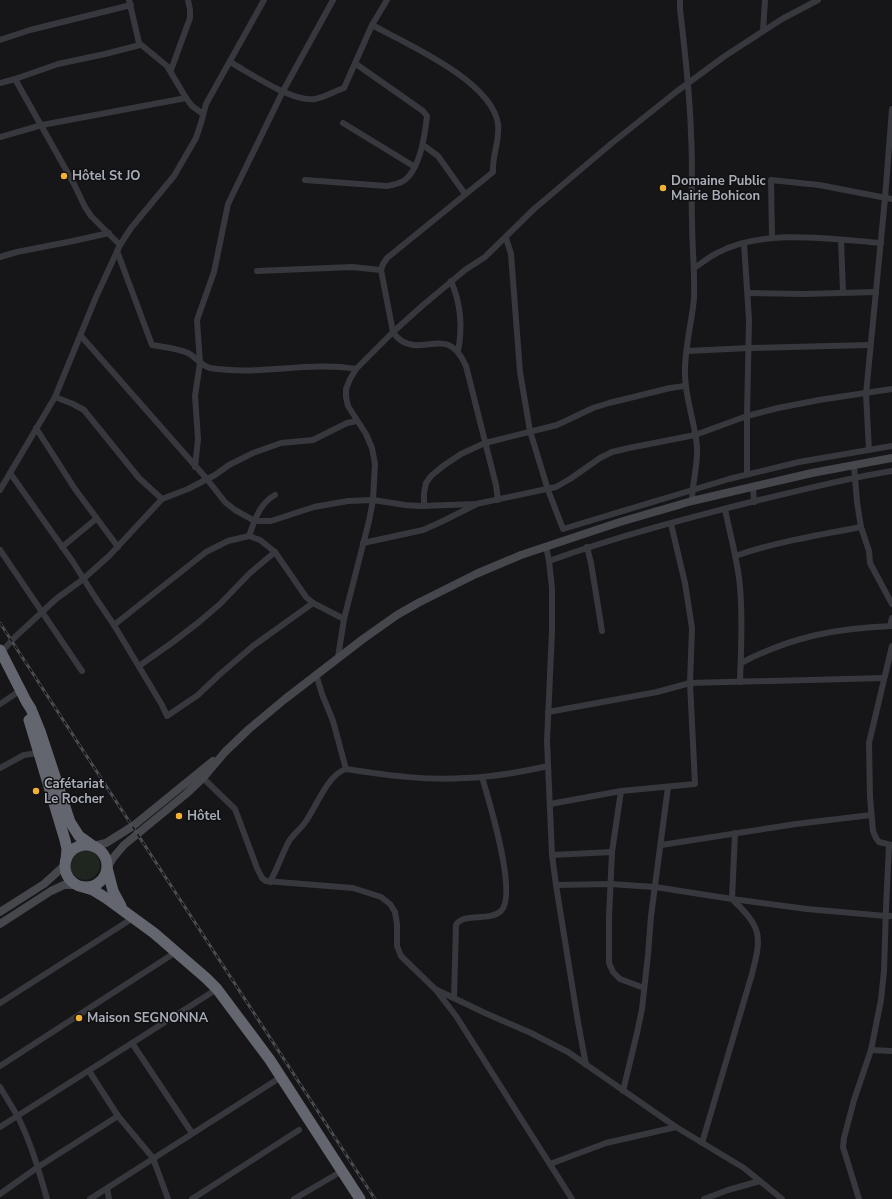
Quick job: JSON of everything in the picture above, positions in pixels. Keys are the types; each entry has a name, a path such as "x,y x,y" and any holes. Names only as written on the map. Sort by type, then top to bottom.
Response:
{"highway":[{"path":"1,652 26,702 29,718 65,840 67,849 65,862 68,877 79,886 98,893 154,933 217,989 281,1077 360,1199"},
{"path":"26,702 31,709 40,731 70,822 79,836 104,854 113,891 123,910"},
{"path":"65,862 70,852 78,846 93,846"},
{"path":"79,886 90,887 100,881 105,875 107,868"}],"main road":[{"path":"93,846 106,843 133,826 225,752 249,729 316,674 397,615 476,574 546,546 692,501 812,473 892,458"},
{"path":"107,868 124,845 203,778 225,752"},
{"path":"0,912 44,884 65,862"},
{"path":"0,924 51,891 64,885 79,886"}],"street":[{"path":"171,70 190,18 188,0"},
{"path":"0,490 55,397 96,297 120,245 131,228 174,176 196,138 211,93 264,0"},
{"path":"195,467 198,439 195,396 200,363 197,320 214,272 228,204 283,91 333,0"},
{"path":"230,62 283,91 305,99 315,99 344,88 356,64 372,25 387,0"},
{"path":"680,0 692,136 692,220 694,268 693,304 684,368 685,386 695,435 697,462 692,490 692,501"},
{"path":"763,31 765,0"},
{"path":"338,658 344,618 373,500 375,464 372,448 366,434 348,406 346,397 346,389 356,369 393,332 464,270 485,257 534,209 612,143 688,83 763,31 818,0"},
{"path":"0,40 130,2 140,45 162,61 171,70 176,83 186,98 192,106 203,114"},
{"path":"372,25 450,68 479,90 495,112 498,123 498,144 492,163 492,172 387,258 381,270 393,332 402,341 408,344 444,344 452,346 458,351 466,366 496,485 498,500"},
{"path":"0,83 58,64 94,57 140,45"},
{"path":"305,180 387,186 405,180 415,167 423,145 427,116 356,64"},
{"path":"15,79 74,184 84,207 120,245"},
{"path":"0,137 42,125 186,98"},
{"path":"869,450 866,394 881,243 892,109"},
{"path":"343,123 415,167"},
{"path":"423,145 438,156 465,194"},
{"path":"772,237 771,180 812,184 892,199"},
{"path":"0,257 24,250 73,242 109,232"},
{"path":"694,268 717,253 736,245 772,237 881,243"},
{"path":"506,238 511,254 520,372 530,431 548,490 563,529 716,482 747,474 799,462 892,446"},
{"path":"841,240 843,292"},
{"path":"744,243 748,293 749,348 747,474"},
{"path":"117,251 152,344 186,352 200,363 210,368 251,370 334,366 356,369"},
{"path":"257,271 352,267 381,270"},
{"path":"451,281 459,304 461,335 458,351"},
{"path":"748,293 876,292"},
{"path":"80,336 206,478 225,502 241,514 255,521 271,521 336,502 373,500 405,505 424,506 476,504 548,490 563,484 600,458 612,452 695,435 747,416 778,408 892,389"},
{"path":"687,351 870,345"},
{"path":"424,506 426,483 431,476 443,466 461,454 485,443 557,425 593,408 609,403 663,389 685,386"},
{"path":"55,397 84,410 139,478 162,499"},
{"path":"1,652 56,599 84,578 118,546 162,499 188,489 242,458 264,449 281,443 313,440 343,425 357,421"},
{"path":"36,428 75,489 96,519 118,546"},
{"path":"854,465 861,527 867,544 870,563 892,604"},
{"path":"549,561 587,547 725,509 855,477 892,471"},
{"path":"10,473 84,578 114,624 167,716 198,695 253,646 313,603"},
{"path":"752,487 754,502"},
{"path":"249,536 259,509 275,495"},
{"path":"363,543 423,530 476,504"},
{"path":"725,509 740,586 740,682"},
{"path":"62,547 96,519"},
{"path":"550,804 620,791 695,784 690,683 692,628 690,608 671,524"},
{"path":"735,556 803,537 861,527"},
{"path":"114,624 206,552 228,541 249,536 260,540 275,552 306,597 313,603 344,618"},
{"path":"546,546 552,588 552,631 547,740 552,855 586,1065"},
{"path":"587,547 602,631"},
{"path":"0,550 82,671"},
{"path":"139,666 178,639 199,622 220,604 250,573 275,552"},
{"path":"741,663 775,646 798,639 837,631 891,626 892,618"},
{"path":"859,1199 843,1147 854,1100 871,1050 881,1000 884,971 889,916 891,845 879,842 873,830 869,743 884,678 890,660 892,646"},
{"path":"316,674 333,722 346,769"},
{"path":"548,712 657,692 690,683 884,678"},
{"path":"0,704 21,690"},
{"path":"0,768 24,755 39,753"},
{"path":"270,882 280,864 288,843 306,821 337,773 346,769 408,777 466,778 519,772 548,766"},
{"path":"454,998 456,925 463,919 496,914 502,910 507,899 502,852 482,777"},
{"path":"203,778 236,809 261,876 266,881 353,888 381,897 390,904 395,912 397,924 397,946 401,956 436,990 456,1016 572,1199"},
{"path":"623,1091 637,1033 644,988 668,787"},
{"path":"620,791 612,852 609,963 613,972 620,979 644,988"},
{"path":"661,845 796,824 872,815"},
{"path":"702,1143 758,951 758,934 753,921 732,899 735,833"},
{"path":"552,855 612,852"},
{"path":"556,885 610,884 655,887 807,909 889,916"},
{"path":"0,1003 133,918"},
{"path":"0,1066 176,952"},
{"path":"0,1127 217,989"},
{"path":"436,990 531,1033 568,1052 676,1127 744,1168 782,1199"},
{"path":"132,1043 192,1133"},
{"path":"871,1050 892,1051"},
{"path":"89,1071 118,1116 153,1158 168,1199"},
{"path":"90,1199 281,1077"},
{"path":"0,1087 17,1116 38,1167 47,1199"},
{"path":"0,1194 38,1167 118,1116"},
{"path":"550,1164 606,1143 676,1127"},
{"path":"192,1199 299,1130"},
{"path":"294,1199 342,1171"},
{"path":"704,1199 728,1190 760,1181"},
{"path":"107,1189 109,1199"}],"shaded area":[{"path":"85,850 95,855 100,865 95,875 85,880 75,875 70,865 75,855"}],"railway":[{"path":"0,623 375,1199"}],"place":[{"name":"Hôtel St JO","path":"64,176"},
{"name":"Domaine Public Mairie Bohicon","path":"663,188"},
{"name":"Cafétariat Le Rocher","path":"36,791"},
{"name":"Hôtel","path":"179,816"},
{"name":"Maison SEGNONNA","path":"79,1018"}]}
